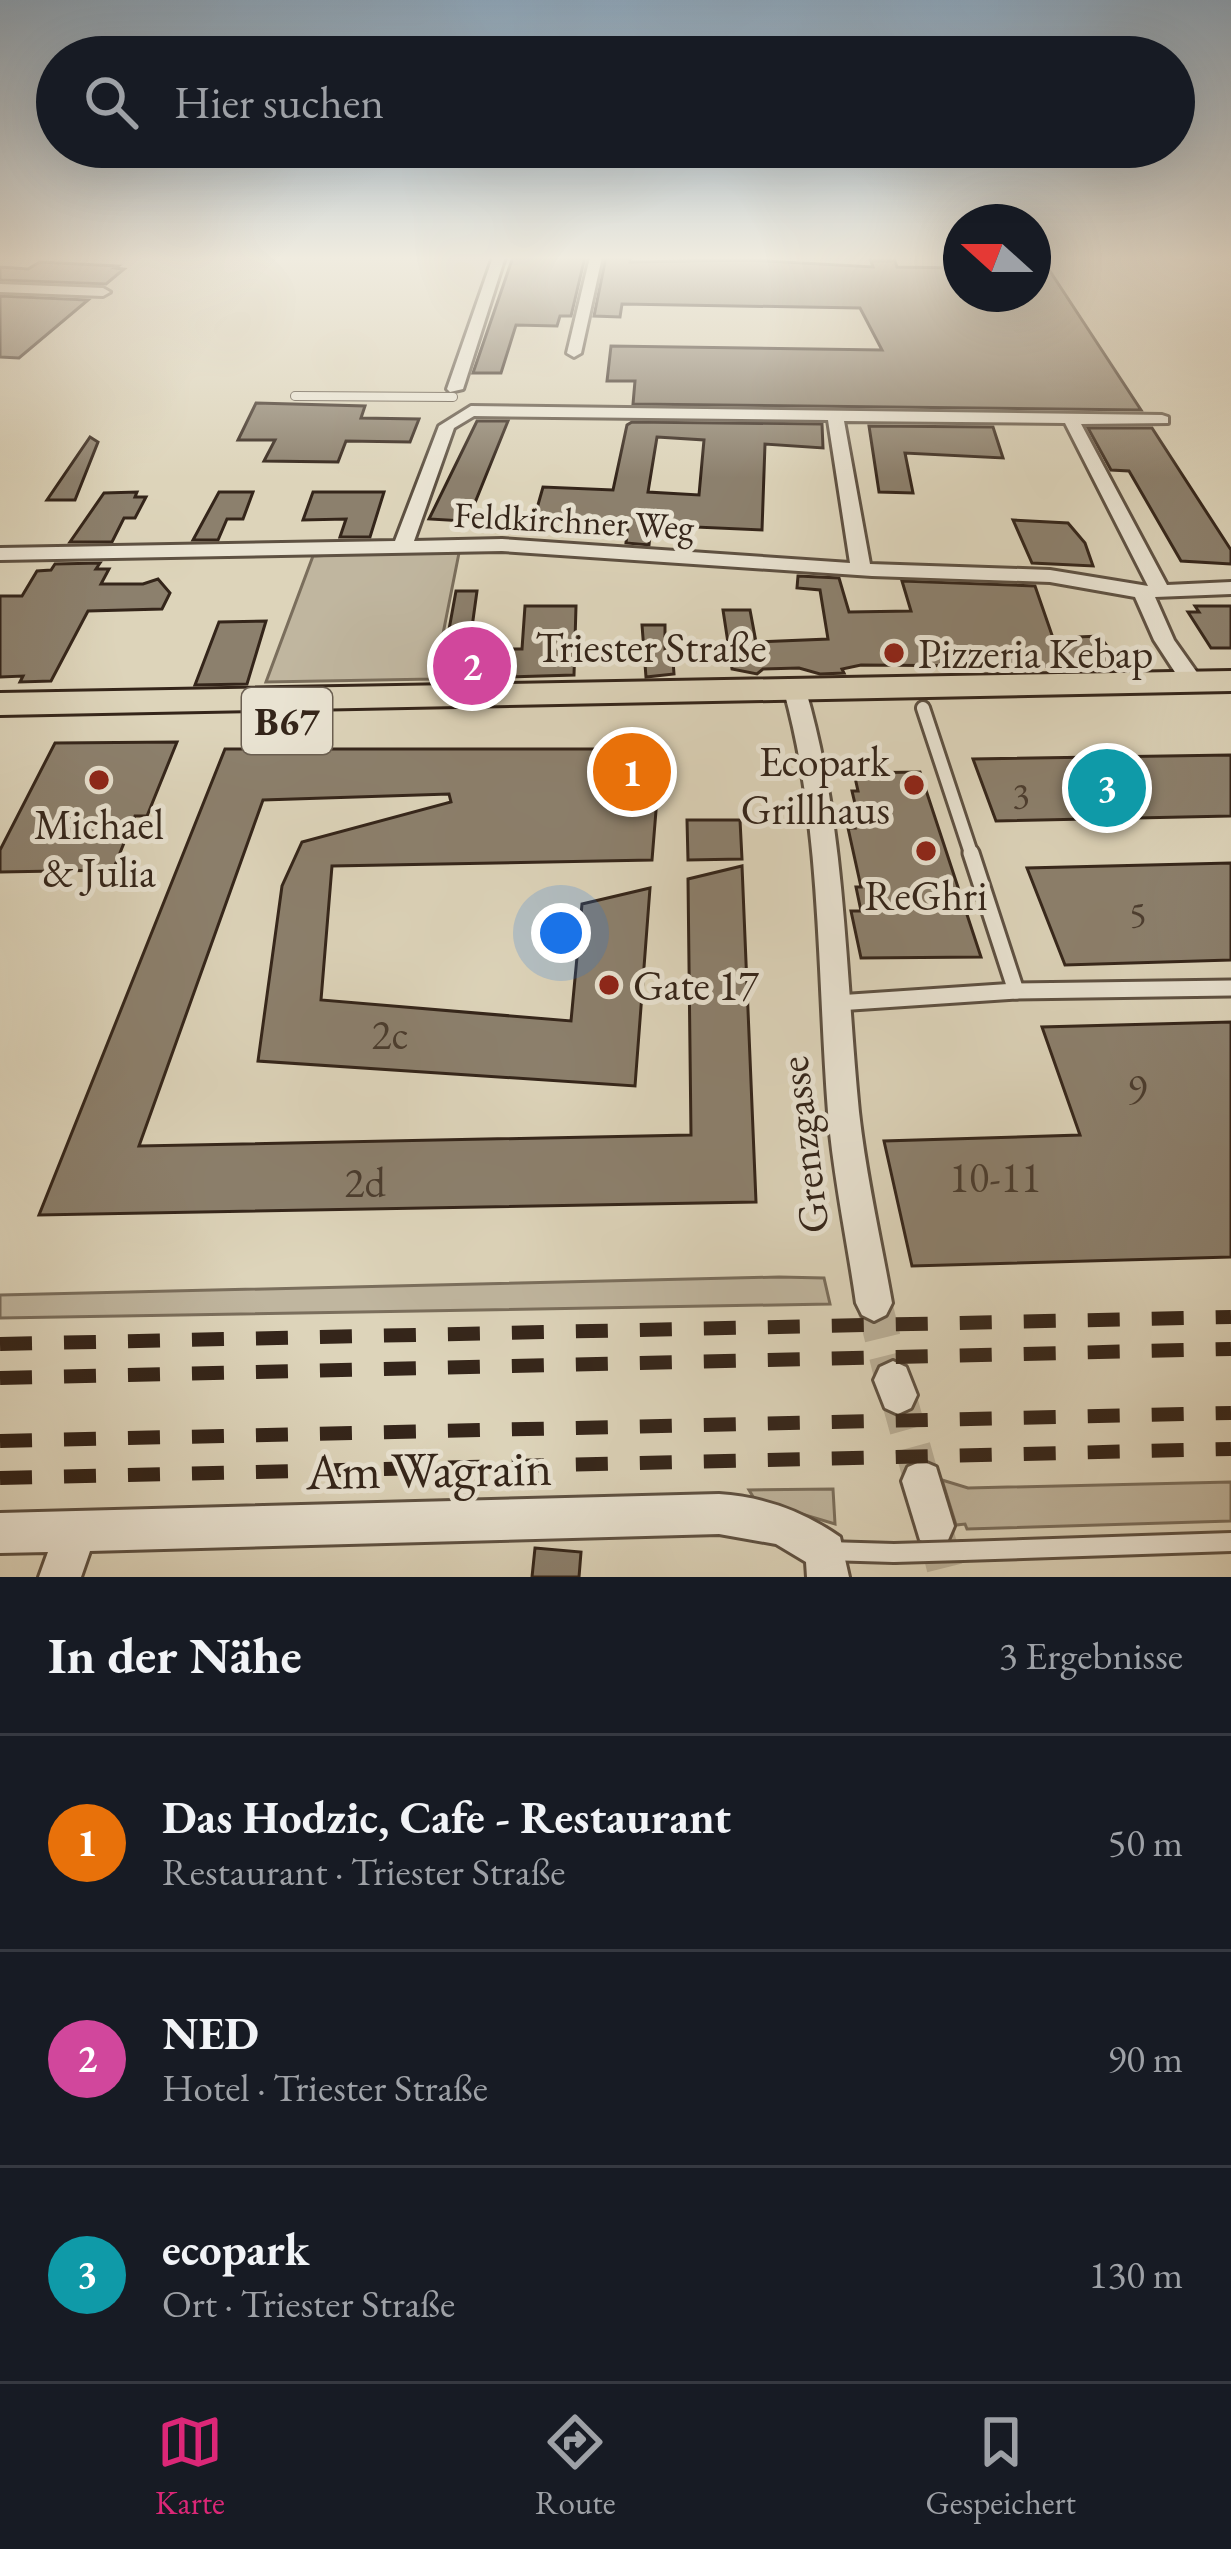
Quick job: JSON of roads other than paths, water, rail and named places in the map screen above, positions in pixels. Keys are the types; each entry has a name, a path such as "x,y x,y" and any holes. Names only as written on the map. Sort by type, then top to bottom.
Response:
{"main road":[{"name":"Triester Straße","path":"0,727 1231,681"},
{"name":"Triester Straße","path":"0,704 798,700 923,708 1231,704"}],"street":[{"path":"454,393 475,331"},
{"path":"574,353 579,331"},
{"path":"403,545 447,426 471,411 835,412 1162,420"},
{"path":"835,412 861,569"},
{"path":"1071,419 1151,590 1164,640 1192,681"},
{"name":"Feldkirchner Weg","path":"0,554 502,544 861,569 1050,576 1151,590 1231,588"},
{"name":"Grenzgasse","path":"798,700 829,872 852,1181 874,1303"},
{"path":"922,1481 949,1538"},
{"name":"Am Wagrain","path":"0,1533 719,1514 774,1521 827,1564"},
{"path":"60,1577 76,1532"}],"lane":[{"path":"296,396 454,393"},
{"path":"923,708 1016,991"},
{"path":"836,1003 1016,991 1231,988"},
{"path":"827,1564 949,1538 1231,1542"}],"tunnel":[{"path":"874,1303 893,1380"},
{"path":"898,1395 922,1481"},
{"path":"936,1533 947,1577"}],"railway":[{"path":"0,1344 1231,1317"},
{"path":"0,1378 1231,1349"},
{"path":"0,1441 1231,1413"},
{"path":"0,1478 1231,1449"}],"place":[{"name":"Pizzeria Kebap","path":"894,653"},
{"name":"NED","path":"472,666"},
{"name":"Das Hodzic, Cafe - Restaurant","path":"632,772"},
{"name":"Michael & Julia","path":"99,780"},
{"name":"Ecopark Grillhaus","path":"914,785"},
{"name":"ecopark","path":"1107,788"},
{"name":"ReGhri","path":"926,851"},
{"name":"Gate 17","path":"609,985"}]}
